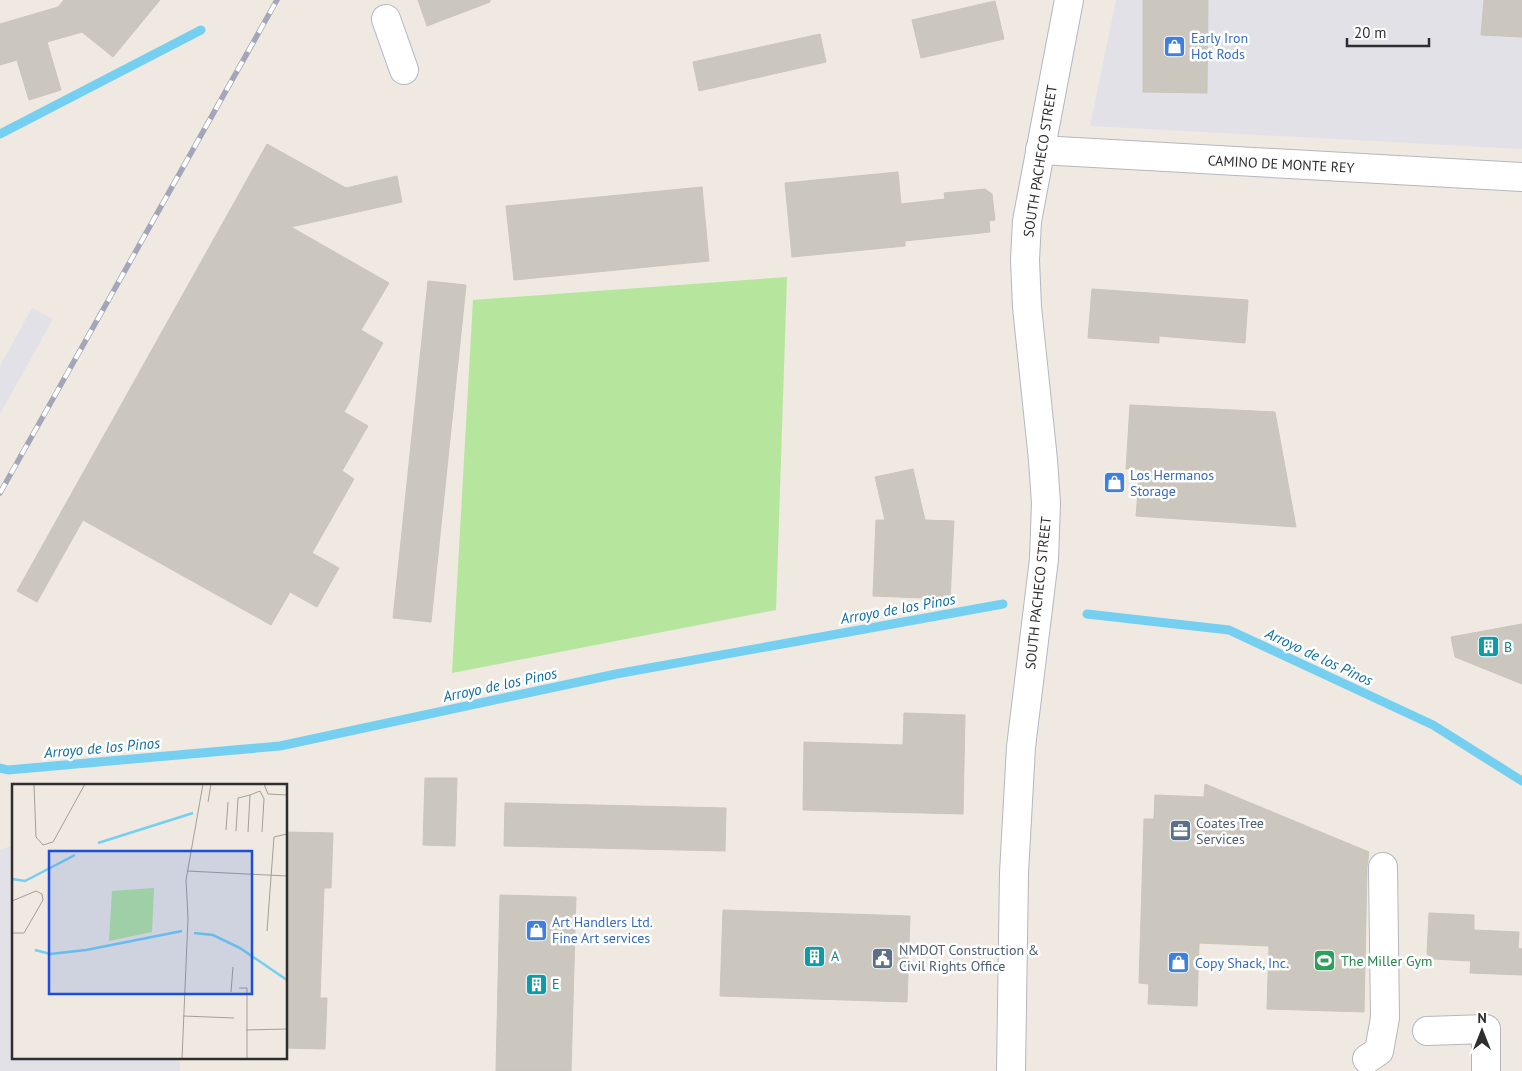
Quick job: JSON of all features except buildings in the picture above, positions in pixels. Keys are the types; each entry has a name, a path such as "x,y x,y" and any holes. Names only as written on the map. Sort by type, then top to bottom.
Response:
{"street":[{"name":"SOUTH PACHECO STREET","path":"1011,1071 1015,846 1021,747 1044,559 1046,503 1043,451 1027,307 1025,260 1027,221 1069,0"},
{"path":"386,19 404,70"},
{"name":"CAMINO DE MONTE REY","path":"1040,150 1522,177"},
{"path":"1367,1060 1379,1051 1385,1018 1384,867"},
{"path":"1428,1031 1486,1029 1486,1071"}],"shaded area":[{"path":"1116,0 1522,0 1522,149 1090,126"},
{"path":"32,308 53,319 0,414 0,366"},
{"path":"12,846 12,1058 180,1058 180,1071 0,1071 0,850"}],"green space":[{"path":"787,277 776,610 452,673 473,300"}],"waterway":[{"path":"0,134 201,30"},
{"name":"Arroyo de los Pinos","path":"0,768 8,770 280,746 616,674 1003,604"},
{"name":"Arroyo de los Pinos","path":"1087,614 1229,630 1433,725 1522,781"}],"railway":[{"path":"0,493 277,0"}],"place":[{"name":"Early Iron Hot Rods","path":"1175,46"},
{"name":"Los Hermanos Storage","path":"1114,483"},
{"name":"B","path":"1488,647"},
{"name":"Coates Tree Services","path":"1180,831"},
{"name":"Art Handlers Ltd. Fine Art services","path":"536,930"},
{"name":"A","path":"815,956"},
{"name":"NMDOT Construction & Civil Rights Office","path":"883,958"},
{"name":"The Miller Gym","path":"1325,961"},
{"name":"Copy Shack, Inc.","path":"1179,963"},
{"name":"E","path":"536,984"}]}
